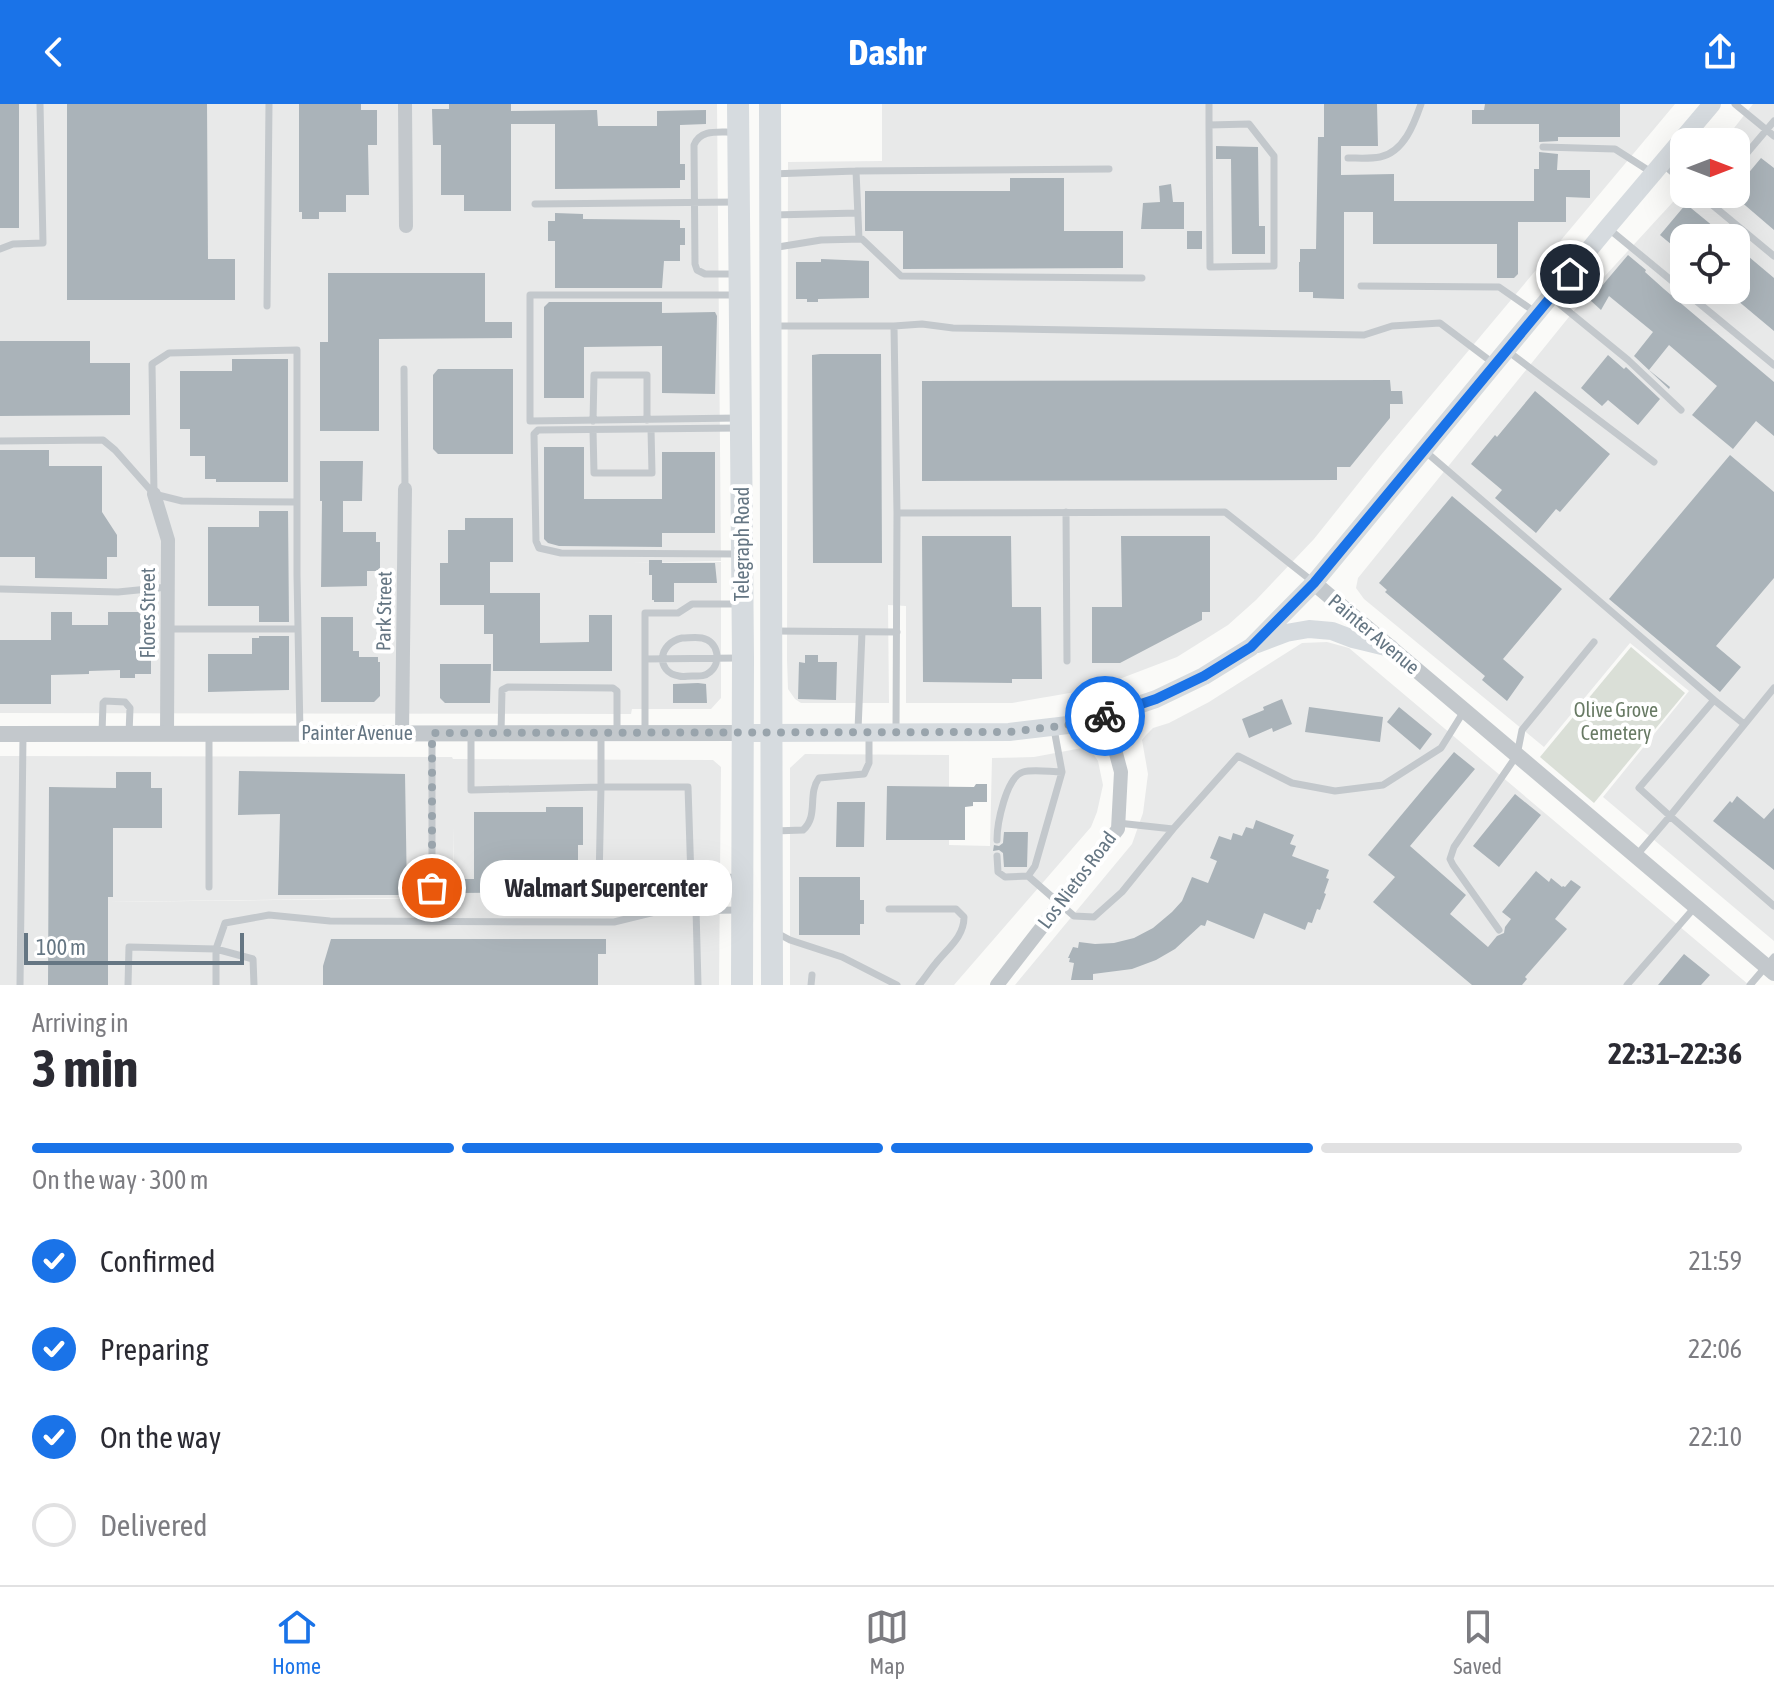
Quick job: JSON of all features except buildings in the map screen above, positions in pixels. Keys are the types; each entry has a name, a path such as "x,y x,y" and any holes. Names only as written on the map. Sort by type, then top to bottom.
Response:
{"main road":[{"name":"Telegraph Road","path":"738,104 743,658 742,985"},
{"name":"Telegraph Road","path":"770,104 772,985"},
{"path":"1314,583 1712,104"},
{"path":"739,249 770,249"},
{"name":"Painter Avenue","path":"743,733 1009,732 1068,725 1106,716 1156,699 1204,676 1251,647 1314,583"},
{"path":"1251,647 1286,633 1309,629 1332,631 1390,648"},
{"path":"743,910 772,930"}],"street":[{"path":"405,104 406,226"},
{"name":"Park Street","path":"402,733 405,489"},
{"name":"Flores Street","path":"154,494 168,540 167,734"},
{"name":"Painter Avenue","path":"1314,583 1695,907 1771,966"},
{"name":"Los Nietos Road","path":"997,985 1118,829 1121,772 1106,716"},
{"name":"Painter Avenue","path":"0,734 743,733"}],"lane":[{"path":"0,249 13,244 43,243 40,104"},
{"path":"267,306 269,104"},
{"path":"1209,104 1209,125 1210,267 1274,266 1274,156 1249,124 1209,125"},
{"path":"1348,158 1380,157 1391,152 1408,135 1421,104"},
{"path":"1735,104 1774,136"},
{"path":"1750,150 1774,121"},
{"path":"739,132 704,133 697,138 694,145 694,203 697,270 740,284"},
{"path":"1543,147 1615,149 1670,174"},
{"path":"769,174 1109,169"},
{"path":"856,171 859,239"},
{"path":"535,204 739,202"},
{"path":"1716,208 1774,256"},
{"path":"770,215 858,213"},
{"path":"1607,228 1774,365"},
{"path":"770,249 821,240 862,239 901,276 1142,278"},
{"path":"740,284 530,295 530,421 741,423"},
{"path":"1361,286 1499,287 1537,313"},
{"path":"1551,297 1628,360 1681,410"},
{"path":"770,326 922,324 968,328 1364,335 1392,326 1440,323 1501,357 1654,462"},
{"path":"894,326 896,732"},
{"path":"154,494 152,364 169,353 297,350 300,733"},
{"path":"404,369 405,489"},
{"path":"593,421 594,375 647,375 647,420"},
{"path":"741,423 651,429 538,430 534,434 536,541 539,548 561,553 742,554"},
{"path":"593,430 594,473 652,473 651,429"},
{"path":"0,441 103,440 154,494 182,501 297,502"},
{"path":"1424,450 1744,724"},
{"path":"1066,512 1067,661"},
{"path":"897,513 1225,512 1314,583"},
{"path":"0,589 118,592 168,587"},
{"path":"645,733 645,613 678,613 692,604 742,604"},
{"path":"167,629 298,629"},
{"path":"772,631 897,632"},
{"path":"772,831 807,828 812,819 813,787 819,778 864,774 869,763 864,732 862,632"},
{"path":"682,638 703,638 711,642 718,658 713,670 704,676 678,676 665,668 662,659 666,646 682,638"},
{"path":"1499,930 1450,859 1454,847 1517,755 1522,730 1594,642"},
{"path":"645,659 743,658"},
{"path":"501,733 502,690 508,687 613,688 617,691 601,787 599,882 742,877"},
{"path":"1636,856 1774,688"},
{"path":"1714,700 1639,788 1774,906"},
{"path":"102,734 102,707 105,701 128,704 129,734"},
{"path":"997,856 998,872 1005,877 1028,876 1074,916 1094,917 1122,892 1238,756 1292,783 1335,791 1383,785 1441,748 1464,710"},
{"path":"1028,876 1035,866 1062,772 1054,727"},
{"path":"432,733 432,888"},
{"path":"471,733 471,790 688,787 691,879"},
{"path":"20,985 23,734"},
{"path":"209,734 209,887"},
{"path":"997,840 997,829 1011,780 1023,772 1062,772"},
{"path":"1118,823 1173,829"},
{"path":"1627,985 1695,907"},
{"path":"696,909 698,985"},
{"path":"889,909 956,909 964,917 957,940 919,985"},
{"path":"216,985 216,949 225,923 269,915 330,921 614,922 659,911 743,910"},
{"path":"772,930 790,940 842,957 897,985"},
{"path":"128,985 129,947 216,949 253,959 254,985"},
{"path":"1750,985 1771,966"},
{"path":"811,985 812,975"}],"shaded area":[{"path":"0,104 717,104 721,561 631,563 721,562 721,698 711,709 632,709 631,714 0,713"},
{"path":"882,104 1675,104 1314,539 1228,625 1177,657 1093,689 1012,703 906,703 906,606 888,605 889,703 801,703 788,689 787,660 788,162 882,161"},
{"path":"1753,104 1774,104 1774,941 1603,797 1689,691 1630,643 1544,747 1364,599 1356,588 1358,578 1581,302 1670,205 1670,208 1750,208 1750,128 1734,128"},
{"path":"1327,642 1349,648 1749,985 1015,985 1132,844 1143,813 1148,774 1142,740 1146,735 1153,728 1209,702 1302,643"},
{"path":"1082,748 1092,752 1098,761 1103,785 1091,827 954,985 790,985 790,768 805,754 949,755 949,845 990,846 992,758 1034,757"},
{"path":"0,756 713,760 721,767 719,985 0,985","holes":["453,826 454,898 109,902 453,897"]}],"green space":[{"name":"Olive Grove Cemetery","path":"1631,647 1685,693 1594,803 1540,757"}],"way so far":[{"path":"432,888 432,733 1009,732 1068,725 1105,716"}],"place":[{"name":"Walmart Supercenter","path":"432,888"}],"route":[{"path":"1105,716 1156,699 1204,676 1251,647 1314,583 1570,274"}]}
